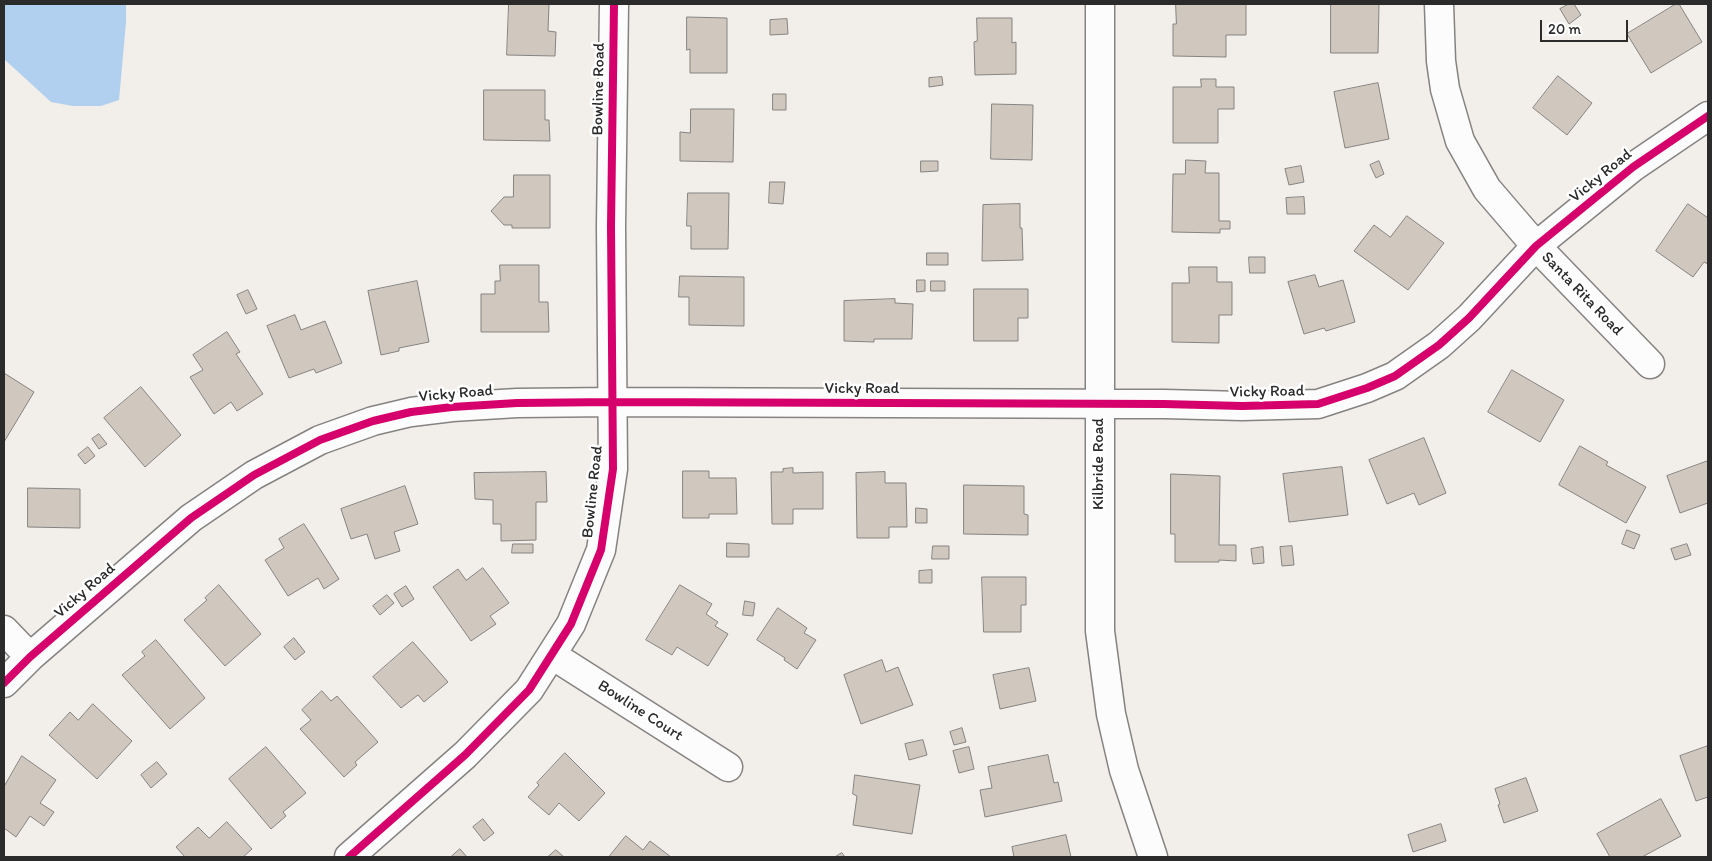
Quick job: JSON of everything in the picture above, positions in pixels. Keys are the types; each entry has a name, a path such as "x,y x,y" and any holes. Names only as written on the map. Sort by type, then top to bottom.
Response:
{"street":[{"name":"Bowline Road","path":"350,857 465,755 529,690 571,624 601,550 613,469 612,216 614,4"},
{"name":"Kilbride Road","path":"1100,4 1100,631 1111,714 1124,770 1153,857"},
{"name":"Santa Rita Road","path":"1439,4 1444,89 1460,141 1487,188 1536,246 1650,364"},
{"name":"Vicky Road","path":"4,683 30,657 191,518 254,475 320,440 373,421 411,412 452,407 517,403 613,402 1242,406 1318,404 1395,376 1439,345 1468,318 1536,246 1632,167 1708,116"},
{"path":"4,630 30,657"},
{"name":"Bowline Court","path":"552,655 728,767"}],"water":[{"path":"4,4 126,4 119,100 101,106 73,106 51,102 4,59"}],"building":[{"path":"509,4 549,4 548,31 556,32 555,56 507,55"},
{"path":"1176,4 1246,4 1246,35 1226,35 1226,57 1173,56 1173,24 1176,24"},
{"path":"1331,4 1379,4 1378,53 1331,53"},
{"path":"1569,4 1574,4 1581,15 1569,24 1560,9"},
{"path":"1679,4 1702,42 1651,73 1627,34"},
{"path":"687,17 727,18 727,73 690,73 690,49 687,50"},
{"path":"977,18 1012,18 1012,43 1016,42 1016,74 975,75 974,42 977,41"},
{"path":"787,19 788,34 770,35 770,20"},
{"path":"1558,76 1592,103 1567,135 1533,108"},
{"path":"942,77 943,85 929,87 929,78"},
{"path":"1201,79 1216,79 1216,87 1234,87 1234,109 1218,109 1218,143 1173,143 1173,87 1201,87"},
{"path":"1378,83 1389,139 1345,148 1334,92"},
{"path":"484,90 545,90 545,120 549,120 550,141 484,140"},
{"path":"773,94 786,94 786,110 773,110"},
{"path":"992,104 1033,105 1032,160 991,159"},
{"path":"691,109 734,109 733,162 680,161 680,132 690,133"},
{"path":"1186,160 1206,161 1205,173 1219,173 1219,221 1230,221 1230,229 1220,229 1220,233 1172,232 1173,174 1185,174"},
{"path":"921,161 938,161 938,171 921,172"},
{"path":"1379,161 1384,174 1376,178 1370,165"},
{"path":"1301,166 1304,182 1289,185 1285,169"},
{"path":"514,175 550,175 550,228 512,228 512,225 504,225 491,211 504,197 513,197"},
{"path":"770,182 785,182 783,204 769,203"},
{"path":"688,193 729,193 728,249 691,249 691,226 687,226"},
{"path":"1304,197 1305,214 1287,214 1286,198"},
{"path":"1020,204 1023,260 982,261 983,205"},
{"path":"1688,204 1708,218 1708,264 1704,262 1693,277 1656,251"},
{"path":"1407,216 1444,243 1408,290 1354,251 1374,225 1390,237"},
{"path":"927,253 948,253 948,265 927,265"},
{"path":"1249,257 1265,257 1265,273 1250,273"},
{"path":"500,265 539,265 539,302 548,302 549,332 481,332 481,294 495,294 495,281 500,281"},
{"path":"1189,267 1217,267 1217,282 1232,282 1232,315 1219,315 1219,343 1172,342 1172,283 1189,283"},
{"path":"1315,275 1319,287 1343,280 1355,322 1326,331 1324,328 1304,334 1288,282"},
{"path":"680,276 744,277 744,326 689,325 689,297 679,297"},
{"path":"917,280 925,280 925,291 917,292"},
{"path":"417,281 429,342 399,348 399,351 381,355 368,291"},
{"path":"931,281 945,281 945,291 931,291"},
{"path":"974,289 1028,289 1028,318 1018,318 1018,341 974,341"},
{"path":"248,290 257,309 246,314 237,295"},
{"path":"895,299 895,303 913,304 912,339 874,339 874,342 844,341 844,301"},
{"path":"295,315 301,330 325,321 342,363 316,373 314,369 289,378 267,326"},
{"path":"227,332 240,352 236,354 263,394 237,411 231,402 214,414 190,377 203,370 193,355"},
{"path":"1512,370 1564,400 1540,442 1488,412"},
{"path":"4,373 34,392 4,442"},
{"path":"141,387 181,435 145,467 104,418"},
{"path":"99,434 107,444 99,449 92,439"},
{"path":"1424,438 1446,493 1419,505 1414,493 1387,504 1369,460"},
{"path":"1580,446 1608,462 1606,465 1646,487 1626,523 1559,485"},
{"path":"88,447 95,456 85,464 78,455"},
{"path":"1708,461 1708,503 1680,513 1667,476"},
{"path":"1342,467 1348,515 1289,522 1283,474"},
{"path":"793,468 793,473 823,472 823,509 793,509 793,524 772,524 771,472 783,472 783,469"},
{"path":"683,471 709,471 709,478 736,478 737,514 709,514 709,518 683,518"},
{"path":"546,472 547,502 536,502 536,540 501,541 501,524 493,524 493,500 475,499 474,473"},
{"path":"885,472 885,483 906,483 907,527 889,527 889,538 857,538 856,473"},
{"path":"1171,474 1220,476 1219,545 1236,545 1236,561 1175,562 1175,534 1171,534"},
{"path":"964,485 1024,486 1024,514 1028,515 1028,535 964,534"},
{"path":"405,486 418,524 394,532 400,551 375,559 367,534 351,539 341,509"},
{"path":"28,488 80,489 80,528 28,527"},
{"path":"916,508 927,509 927,523 916,523"},
{"path":"304,524 339,579 324,589 318,578 288,596 265,560 284,548 279,539"},
{"path":"1627,530 1640,535 1634,549 1622,544"},
{"path":"727,543 749,544 749,557 727,557"},
{"path":"513,544 533,544 533,553 512,553"},
{"path":"1687,544 1691,555 1675,560 1671,549"},
{"path":"933,546 949,546 949,559 932,559"},
{"path":"1292,546 1294,565 1282,566 1280,547"},
{"path":"1263,547 1264,563 1253,564 1251,549"},
{"path":"483,568 509,603 490,616 496,624 471,641 433,587 458,569 466,580"},
{"path":"932,570 932,583 919,583 919,571"},
{"path":"982,577 1026,577 1026,605 1021,605 1021,632 984,632"},
{"path":"219,585 261,634 225,666 184,620 207,600 205,598"},
{"path":"680,585 712,604 706,614 718,622 715,626 728,634 708,666 677,647 672,655 646,640"},
{"path":"406,586 414,599 402,607 394,594"},
{"path":"387,595 394,603 380,615 373,606"},
{"path":"745,601 755,603 753,616 743,615"},
{"path":"778,608 807,628 804,633 816,640 797,669 784,660 785,658 757,640"},
{"path":"294,638 305,652 295,660 284,647"},
{"path":"156,640 205,698 170,729 122,675 145,656 142,652"},
{"path":"413,642 448,682 424,702 418,695 401,708 373,677"},
{"path":"882,660 886,672 898,667 913,705 861,724 844,675"},
{"path":"1029,668 1036,701 1000,709 993,675"},
{"path":"322,691 331,701 337,696 378,742 355,762 357,765 344,777 300,729 311,720 302,710"},
{"path":"93,704 132,741 97,779 49,735 70,712 78,720"},
{"path":"962,728 966,742 954,745 950,732"},
{"path":"923,740 927,755 909,760 905,744"},
{"path":"1708,746 1708,797 1696,801 1680,756"},
{"path":"266,747 306,793 283,812 286,816 271,829 229,779"},
{"path":"969,747 974,769 959,773 953,751"},
{"path":"565,753 605,793 579,821 559,803 549,815 528,797 539,785 537,783"},
{"path":"1048,755 1054,783 1058,782 1062,801 985,817 980,790 992,788 988,767"},
{"path":"22,756 56,780 40,803 54,812 44,826 30,816 16,837 4,828 4,787"},
{"path":"157,762 167,774 151,788 141,775"},
{"path":"855,775 920,785 912,834 853,825 857,796 853,794"},
{"path":"1526,778 1538,811 1504,823 1495,789"},
{"path":"1661,799 1681,836 1642,857 1610,857 1597,834"},
{"path":"483,819 494,833 484,841 473,827"},
{"path":"227,822 252,849 243,857 185,857 176,847 198,827 209,838"},
{"path":"1441,824 1446,841 1413,852 1408,835"},
{"path":"1066,835 1071,857 1014,857 1012,847"},
{"path":"626,836 643,850 650,841 671,857 609,857"},
{"path":"460,849 467,857 451,857"},
{"path":"556,850 564,857 548,857"},
{"path":"842,853 845,857 835,857"}],"cycle path":[{"path":"349,857 465,755 529,690 571,624 601,550 613,469 611,226 614,4"},
{"path":"4,683 30,657 191,518 254,475 320,440 373,421 411,412 452,407 517,403 613,402 1164,404 1242,406 1318,404 1367,388 1395,376 1439,345 1469,318 1536,246 1633,167 1708,116"}]}
